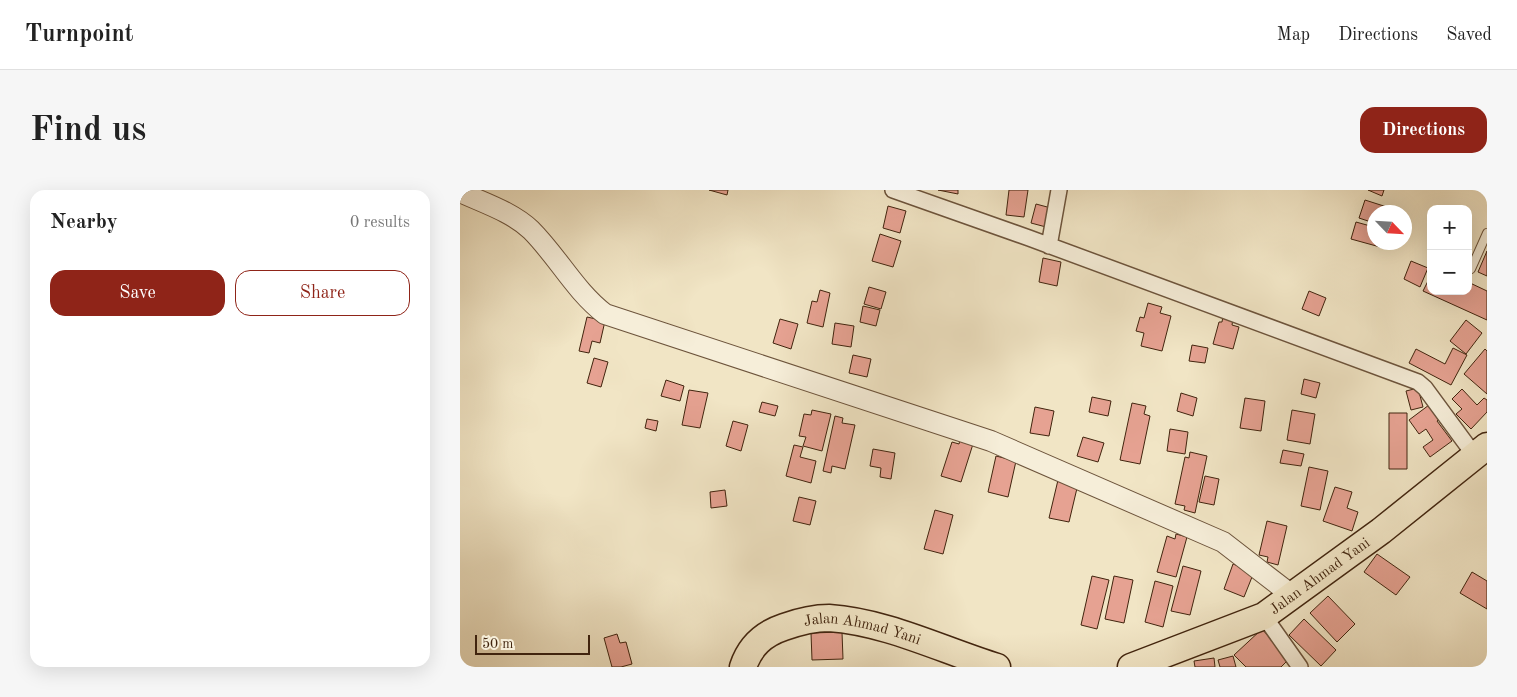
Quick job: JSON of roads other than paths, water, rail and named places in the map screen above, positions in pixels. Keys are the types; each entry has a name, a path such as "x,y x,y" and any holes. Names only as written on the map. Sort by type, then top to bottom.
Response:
{"highway":[{"name":"Jalan Ahmad Yani","path":"1131,667 1264,616 1382,530 1481,451"},
{"name":"Jalan Ahmad Yani","path":"743,667 756,642 772,631 796,622 829,618 881,626 963,657 997,667"}],"street":[{"path":"893,190 1418,382 1481,451"},
{"path":"1049,246 1059,190"},
{"path":"460,192 515,218 531,231 586,299 605,314 991,441 1223,542 1293,596"},
{"path":"1264,616 1300,667"}],"lane":[{"path":"1472,267 1487,233"}]}
